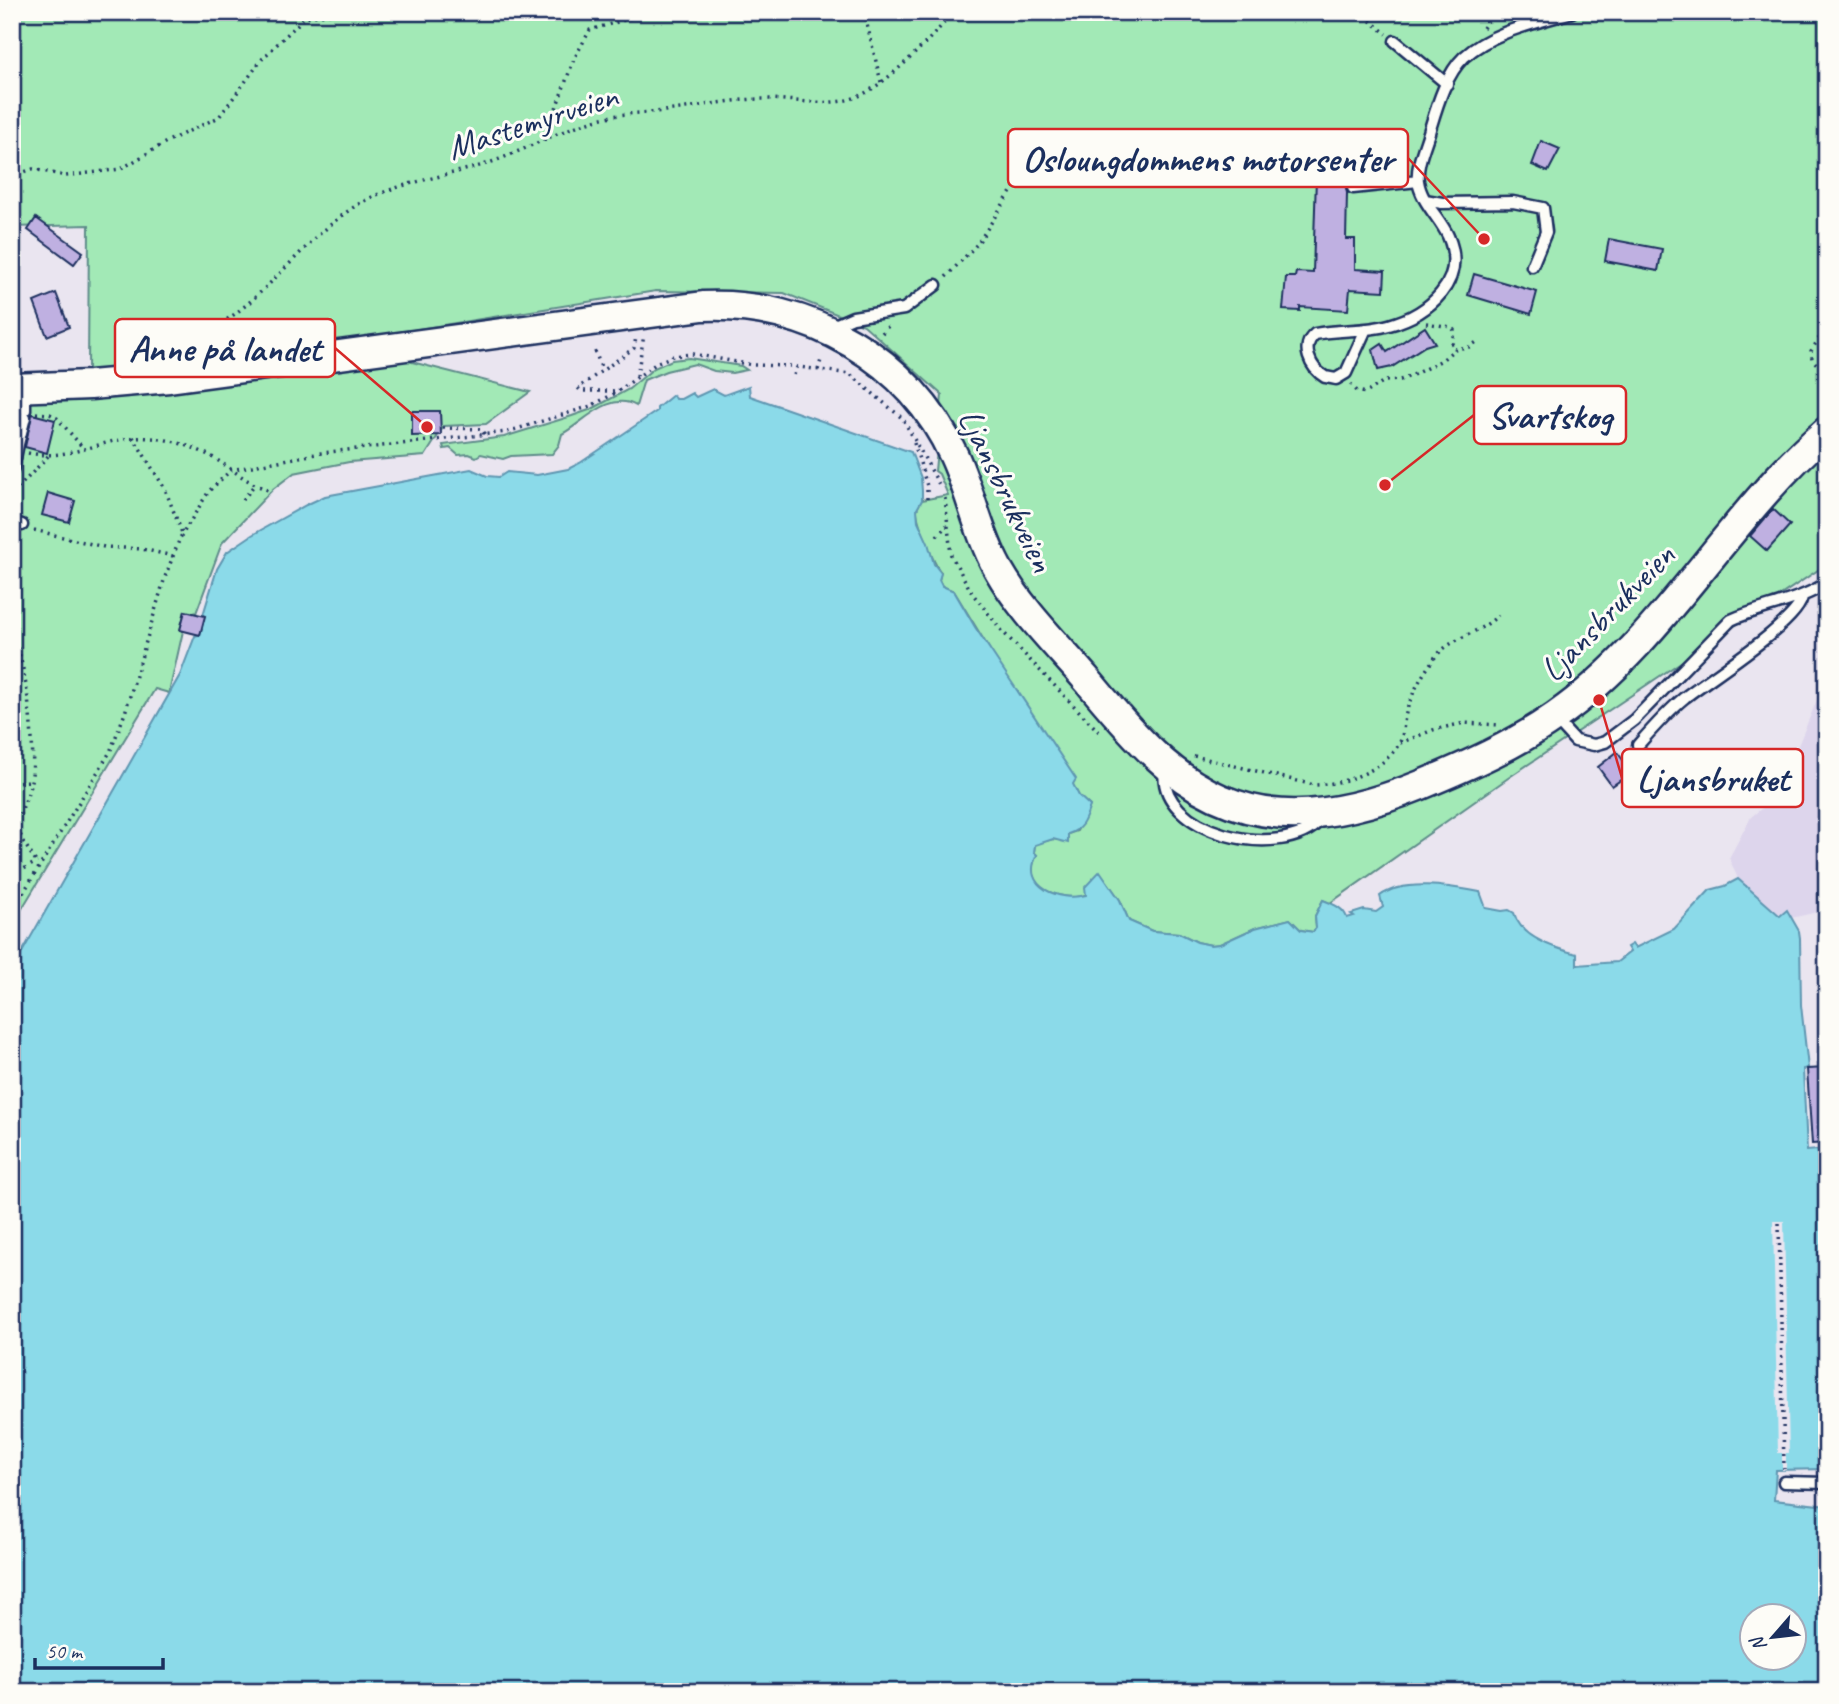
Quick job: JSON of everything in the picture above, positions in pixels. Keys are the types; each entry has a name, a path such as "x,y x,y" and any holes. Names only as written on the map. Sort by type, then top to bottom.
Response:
{"main road":[{"name":"Ljansbrukveien","path":"22,401 90,386 641,324 703,306 742,306 781,314 825,329 869,353 896,374 918,398 942,431 954,455 988,548 1011,589 1115,714 1175,759 1196,786 1252,810 1289,815 1324,814 1382,799 1491,754 1554,718 1594,687 1630,651 1756,501 1827,430"}],"lane":[{"path":"1366,329 1346,373 1336,379 1325,377 1307,352 1310,338 1315,334 1391,325 1438,299 1448,286 1454,257 1448,236 1425,200 1418,181 1422,156 1436,108 1464,57 1495,38 1520,27 1572,12"},
{"path":"1395,41 1447,84"},
{"path":"1353,188 1418,181"},
{"path":"1425,200 1442,203 1513,202 1543,208 1546,232 1532,266"},
{"path":"825,329 852,317 904,309 936,285"},
{"path":"12,471 19,452 22,401"},
{"path":"1554,718 1575,741 1594,745 1605,742 1633,720 1731,620 1802,596 1827,583"},
{"path":"1639,745 1681,701 1778,629 1799,608 1802,596"},
{"path":"1784,1482 1827,1483"}],"path":[{"path":"12,176 33,169 66,176 121,169 168,141 219,117 263,58 305,18 341,12"},
{"path":"543,142 574,59 590,30 631,18 634,12"},
{"path":"864,12 881,82"},
{"name":"Mastemyrveien","path":"169,378 175,356 180,351 236,313 318,234 357,205 387,191 485,164 607,117 740,100 836,102 860,95 881,82 954,12"},
{"path":"1359,12 1395,41"},
{"path":"936,285 978,243 1033,158 1041,151 1050,149 1088,178 1108,181"},
{"path":"1413,315 1428,324 1451,327 1454,330 1452,344 1455,349"},
{"path":"617,392 579,390 579,387 634,348 641,324"},
{"path":"636,377 641,361 641,324"},
{"path":"1827,326 1811,351 1812,359 1827,375"},
{"path":"1342,376 1357,391 1366,393 1384,381 1411,376 1442,360 1455,349 1469,347 1480,340"},
{"path":"595,351 602,370"},
{"path":"12,911 115,741 182,533 209,491 231,470 321,453 507,432 592,406 617,392 657,362 682,354 753,365 840,371 850,374 876,400 898,413 940,486 947,509 953,560 972,593 1003,632 1111,742"},
{"path":"818,370 821,360"},
{"path":"794,375 797,367"},
{"path":"22,401 57,418 85,450"},
{"path":"443,429 481,429 485,435"},
{"path":"912,436 927,486 927,502"},
{"path":"133,437 165,489 182,533"},
{"path":"19,452 48,456 85,450 133,437 152,438 180,444 212,457 254,485 268,490"},
{"path":"12,492 48,456"},
{"path":"243,500 254,485"},
{"path":"17,524 104,547 142,549 173,556"},
{"path":"937,536 948,524"},
{"path":"1400,743 1406,711 1434,658 1445,648 1489,624 1499,614"},
{"path":"12,644 13,637"},
{"path":"12,827 32,781 33,744 20,658 13,637"},
{"path":"1175,759 1205,760 1314,785 1343,781 1366,772 1390,755 1400,743 1433,730 1464,723 1503,726"},
{"path":"12,782 32,781"},
{"path":"15,822 36,862"},
{"path":"12,875 43,860"},
{"path":"1779,1223 1784,1482"}],"shaded area":[{"path":"1827,676 1827,910 1791,918 1786,911 1780,917 1738,879 1729,858 1751,817 1777,796"}],"green space":[{"path":"12,12 1827,12 1827,564 1511,776 1330,903 1323,900 1315,916 1316,928 1313,932 1301,930 1290,919 1255,928 1220,944 1211,945 1197,942 1179,933 1152,931 1129,921 1120,900 1108,883 1089,893 1067,897 1049,892 1036,881 1033,874 1037,855 1034,852 1035,844 1053,839 1063,841 1068,834 1077,831 1090,806 1079,796 954,591 942,586 939,580 941,572 926,542 917,510 922,500 948,495 935,471 942,395 864,325 784,293 656,291 182,367 88,373 89,225 12,227"},
{"path":"689,358 741,366 747,370 732,373 714,371 695,364 644,380 636,406 616,402 597,410 562,434 559,445 552,454 511,456 503,459 481,454 476,457 469,454 458,455 450,448 444,449 443,445 504,437 592,409 629,389 654,368 672,360"},
{"path":"404,360 530,392 486,424 444,426 425,456 349,462 294,473 273,489 222,543 196,613 185,611 169,693 155,689 12,925 12,403 162,391"}],"water":[{"path":"749,386 750,396 911,452 921,478 922,500 917,509 918,521 934,564 941,573 939,580 942,586 954,591 1076,779 1073,784 1079,796 1090,806 1080,827 1068,834 1068,843 1053,839 1035,845 1034,852 1037,855 1033,866 1034,876 1045,890 1065,896 1086,895 1085,887 1100,871 1120,900 1129,921 1152,931 1179,933 1197,942 1211,945 1220,944 1255,928 1290,919 1301,930 1313,932 1316,928 1315,916 1323,900 1341,909 1347,918 1364,910 1376,912 1383,907 1380,896 1390,890 1428,885 1456,888 1480,892 1486,908 1514,913 1523,928 1539,940 1577,954 1577,965 1617,962 1630,952 1627,947 1632,944 1635,948 1674,929 1710,890 1738,879 1780,916 1787,910 1800,938 1801,1005 1808,1068 1803,1069 1807,1151 1818,1150 1827,1159 1827,1469 1776,1470 1774,1500 1827,1506 1827,1692 12,1692 12,970 180,675 195,636 200,634 217,569 227,552 252,535 325,496 471,469 487,476 499,477 507,472 537,475 568,469 657,411 657,408 673,395 675,399 692,393 696,397 713,389 724,395"}],"pier":[{"path":"1773,1221 1784,1221 1789,1453 1786,1453 1786,1470 1782,1470 1782,1453 1778,1453"}],"building":[{"path":"1541,141 1560,149 1548,172 1532,165"},
{"path":"1310,144 1342,144 1342,176 1348,177 1346,239 1355,239 1355,269 1385,271 1384,291 1350,289 1348,310 1300,307 1300,311 1283,310 1286,277 1295,277 1296,272 1313,273 1316,177 1309,177"},
{"path":"36,218 83,252 74,264 28,230"},
{"path":"1609,239 1662,249 1658,271 1605,261"},
{"path":"1474,274 1537,292 1531,314 1468,295"},
{"path":"56,293 69,327 47,336 34,302"},
{"path":"1425,327 1435,343 1425,346 1392,367 1378,370 1373,350 1382,344 1387,352"},
{"path":"412,411 440,411 441,435 412,436"},
{"path":"32,414 55,420 47,453 25,447"},
{"path":"48,493 75,501 69,522 42,515"},
{"path":"1773,509 1790,525 1767,551 1750,536"},
{"path":"185,611 205,616 200,635 180,630"},
{"path":"1617,752 1632,772 1612,786 1598,767"},
{"path":"1827,1068 1827,1143 1812,1144 1807,1069"}],"place":[{"name":"Osloungdommens motorsenter","path":"1484,239"},
{"name":"Anne på landet","path":"427,427"},
{"name":"Svartskog","path":"1385,485"},
{"name":"Ljansbruket","path":"1599,700"}]}
